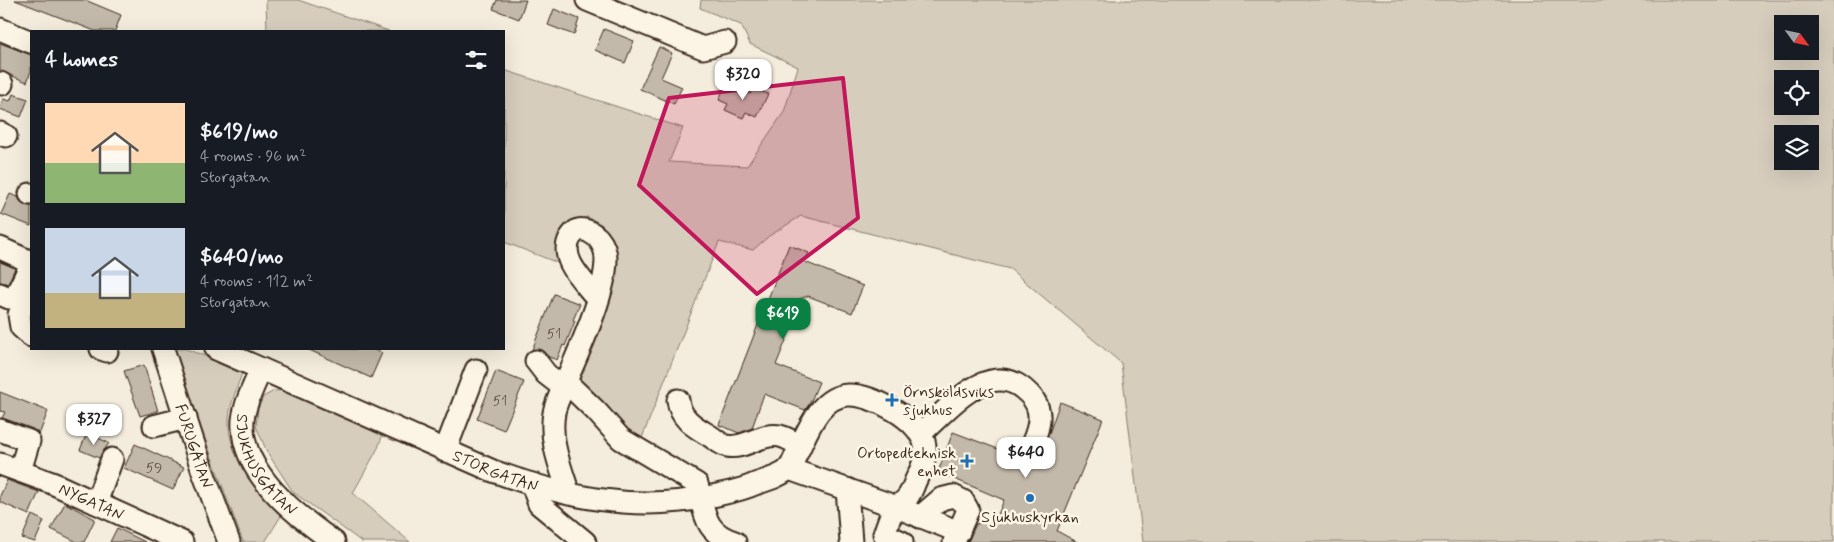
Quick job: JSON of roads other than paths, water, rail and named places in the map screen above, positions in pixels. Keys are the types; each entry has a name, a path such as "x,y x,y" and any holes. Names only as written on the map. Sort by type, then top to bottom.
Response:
{"street":[{"path":"587,0 703,48 725,42"},
{"path":"0,29 30,42"},
{"path":"0,248 30,263"},
{"path":"0,294 10,298 15,297 30,265"},
{"path":"30,287 19,315 22,328 30,335"},
{"path":"569,494 552,436 554,411 598,300"},
{"name":"FURUGATAN","path":"164,350 229,542"},
{"name":"STORGATAN","path":"218,350 493,471 532,484 592,500 664,504 742,490 789,469"},
{"path":"536,361 546,374 565,385 596,411 621,440 697,484 706,522 725,539 735,542"},
{"name":"SJUKHUSGATAN","path":"261,370 245,409 243,428 245,442 255,465 281,500 334,542"},
{"path":"444,451 476,370"},
{"path":"920,434 970,390 989,381 1006,381 1016,384 1035,400 1040,420 1032,444"},
{"path":"894,506 899,505 909,496 925,458 925,447 920,434 914,425 904,417 867,398 847,395 831,399 820,410 789,469 894,506 920,517 956,537 968,510 966,504 958,497 953,496 941,498 920,517"},
{"path":"678,400 679,408 692,425 727,446 741,445 766,436 778,436 800,446"},
{"path":"154,426 186,418"},
{"path":"0,430 29,441 20,471"},
{"path":"96,503 112,459"},
{"name":"NYGATAN","path":"0,464 52,483 182,542"},
{"path":"532,484 539,504 585,542"},
{"path":"847,489 852,542"},
{"path":"894,506 884,534 902,542"}],"place":[{"name":"Örnsköldsviks sjukhus","path":"892,400"},
{"name":"Ortopedteknisk enhet","path":"967,461"},
{"name":"Sjukhuskyrkan","path":"1030,498"}]}
